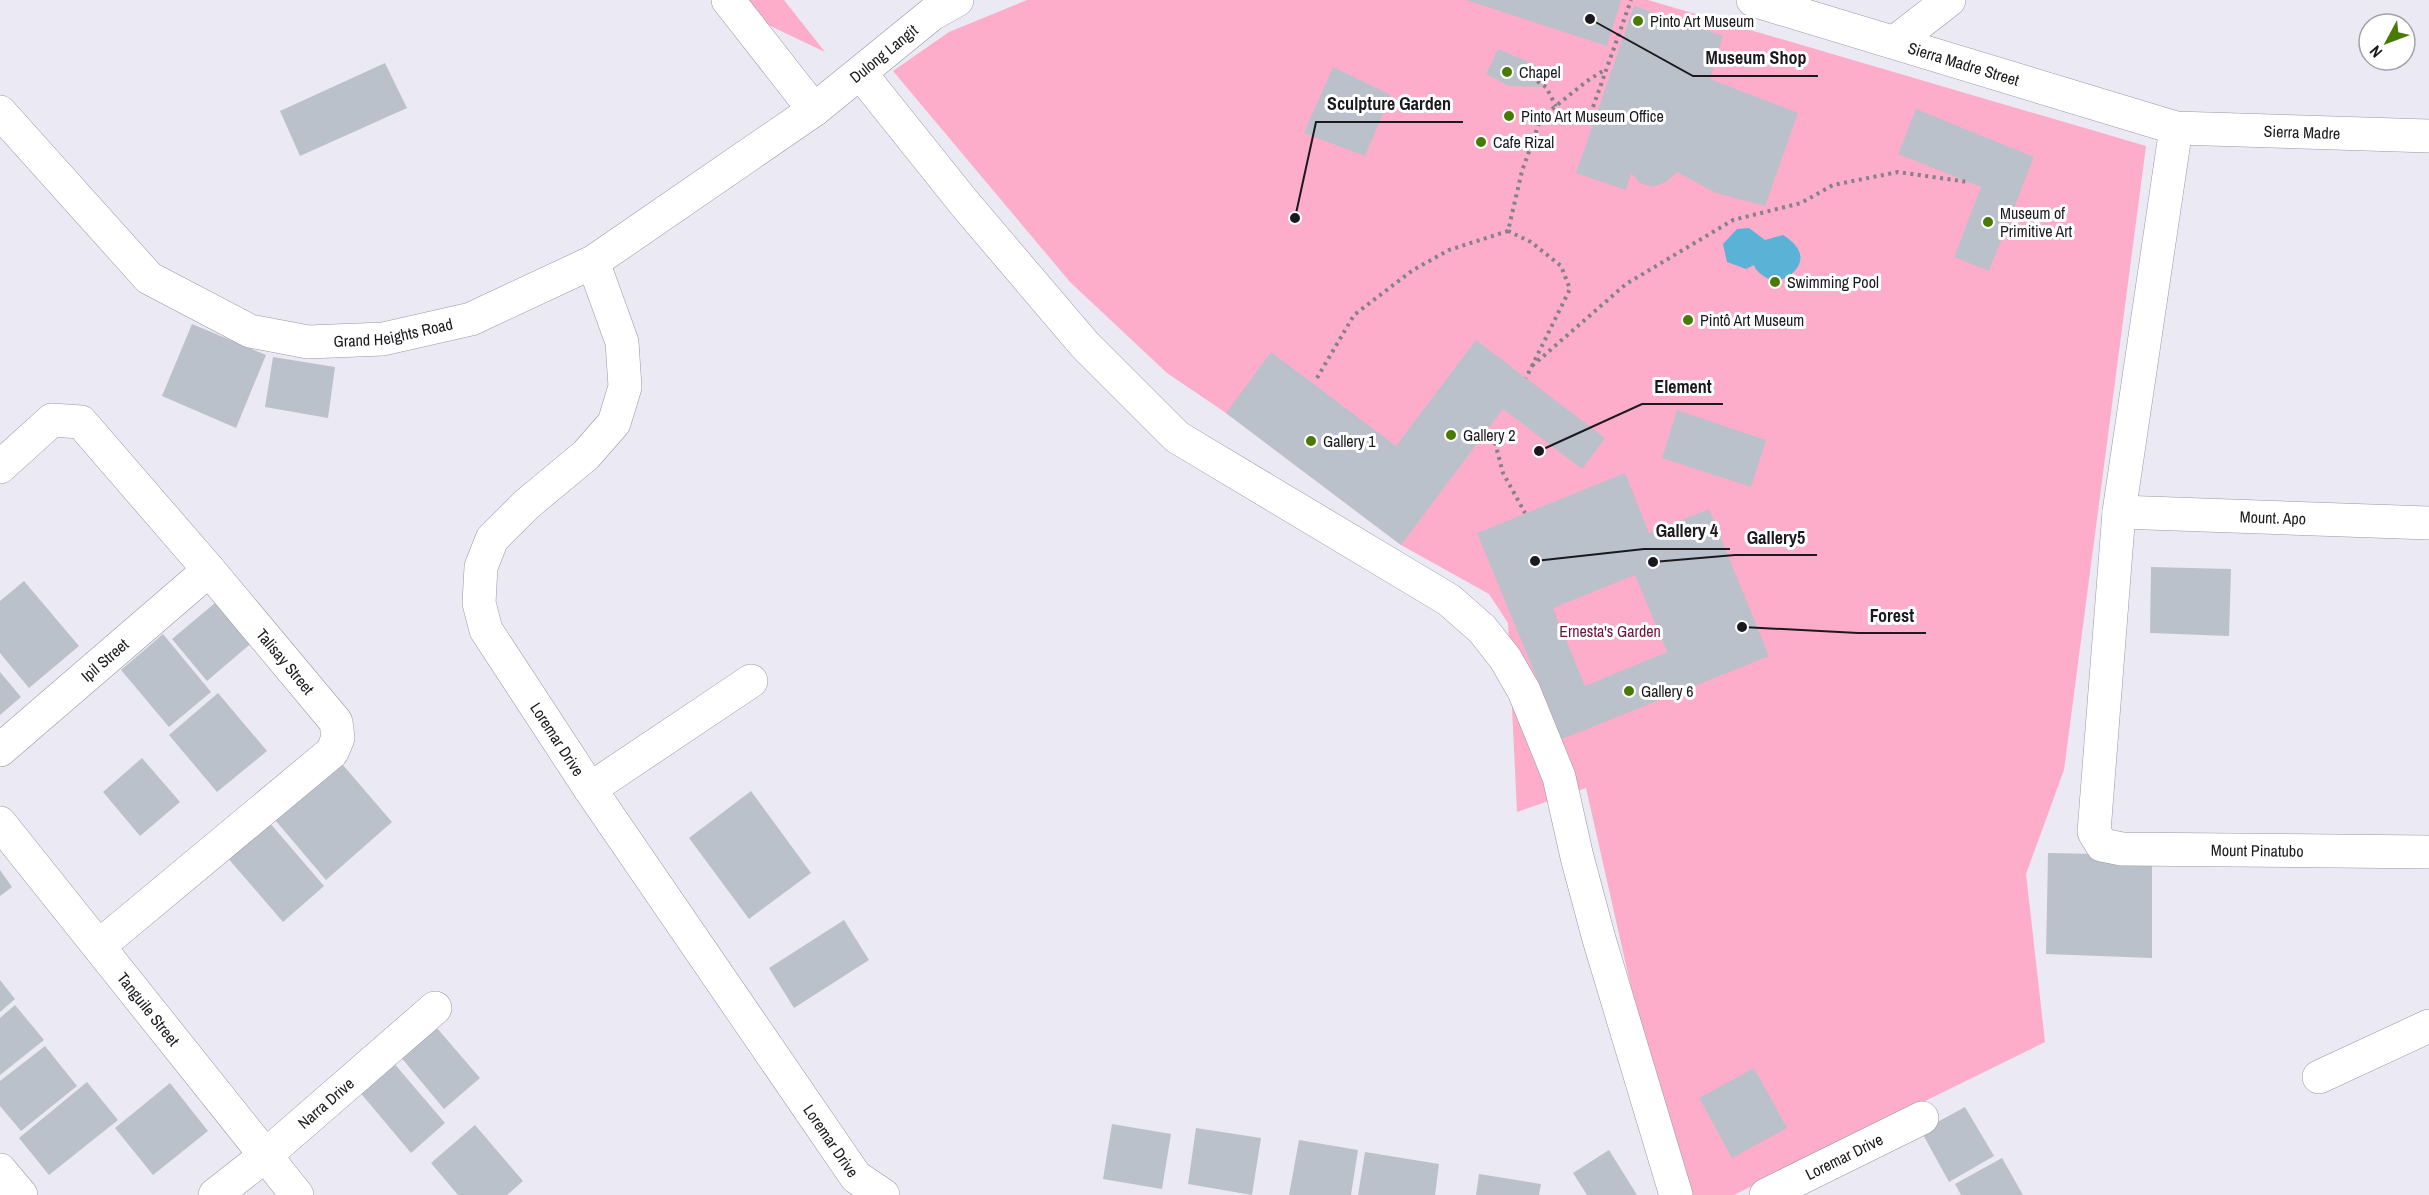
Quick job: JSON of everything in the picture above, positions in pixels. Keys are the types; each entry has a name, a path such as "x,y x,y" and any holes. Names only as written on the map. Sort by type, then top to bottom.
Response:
{"street":[{"path":"728,0 814,110"},
{"name":"Dulong Langit","path":"814,110 932,14 957,0"},
{"name":"Sierra Madre Street","path":"1753,0 2176,128"},
{"path":"1895,42 1949,0"},
{"path":"861,74 965,204 1085,345 1177,437 1449,600 1482,629 1505,658 1524,691 1559,777 1599,939 1676,1195"},
{"name":"Grand Heights Road","path":"0,112 149,278 206,310 250,330 308,342 383,339 471,319 593,262 814,110"},
{"path":"2119,512 2176,128"},
{"name":"Sierra Madre","path":"2176,128 2429,136"},
{"name":"Loremar Drive","path":"593,262 622,342 626,387 614,423 586,455 526,504 492,539 481,567 479,603 486,630 590,789 856,1177 883,1195"},
{"name":"Talisay Street","path":"0,467 52,420 81,422 336,722 338,738 332,752 99,946"},
{"name":"Mount. Apo","path":"2119,512 2429,523"},
{"name":"Mount Pinatubo","path":"2119,512 2094,832 2102,845 2122,849 2429,852"},
{"name":"Ipil Street","path":"0,750 209,570"},
{"path":"590,789 751,681"},
{"name":"Tanguile Street","path":"0,823 297,1195"},
{"name":"Narra Drive","path":"215,1195 266,1155 435,1008"},
{"path":"2319,1077 2429,1026"},
{"name":"Loremar Drive","path":"1766,1195 1922,1118"},
{"path":"0,1170 21,1195"}],"path":[{"path":"1593,107 1631,0"},
{"path":"1508,231 1522,171 1541,118 1587,81 1606,69"},
{"path":"1531,77 1546,87 1556,106"},
{"path":"1532,366 1626,284 1733,220 1801,203 1833,185 1898,172 1968,182"},
{"path":"1317,378 1354,315 1404,276 1449,250 1508,231 1531,242 1561,266 1570,289 1526,378"},
{"path":"1487,430 1494,439 1503,473 1525,513"}],"green space":[{"path":"728,0 784,0 825,52 735,9"},
{"name":"Ernesta's Garden","path":"1027,0 1648,0 2146,146 2064,770 2026,874 2045,1042 1734,1195 1678,1195 1586,788 1517,812 1508,623 1489,594 1401,545 1226,413 1167,373 1070,282 893,71 949,32"}],"water":[{"path":"1749,228 1765,240 1783,235 1792,242 1798,248 1800,255 1797,268 1785,278 1775,282 1760,273 1754,265 1746,269 1727,262 1723,244 1737,229"}],"building":[{"path":"1466,0 1621,0 1607,46"},
{"path":"1634,6 1723,36 1710,79 1798,113 1765,206 1716,193 1677,172 1666,182 1652,187 1640,183 1631,173 1626,190 1576,173"},
{"path":"1498,49 1536,65 1531,77 1546,87 1509,86 1486,74"},
{"path":"385,63 407,108 300,156 280,111"},
{"path":"1333,67 1391,95 1365,156 1304,133"},
{"name":"Museum of Primitive Art","path":"1916,109 2034,157 1989,271 1954,257 1981,187 1898,154"},
{"path":"192,324 266,355 236,428 162,396"},
{"path":"1476,340 1605,438 1582,469 1503,409 1401,545 1226,413 1271,352 1396,446"},
{"path":"273,357 335,367 328,418 265,407"},
{"path":"1677,410 1766,440 1751,487 1662,458"},
{"path":"1625,473 1649,533 1709,509 1769,656 1562,739 1477,533","holes":["1635,575 1667,652 1585,686 1553,608"]},
{"path":"2151,567 2231,569 2229,636 2150,633"},
{"path":"24,581 79,646 29,688 0,653 0,601"},
{"path":"221,598 255,640 207,681 172,639"},
{"path":"163,634 211,692 169,727 121,670"},
{"path":"0,672 21,697 0,715"},
{"path":"218,693 267,751 217,792 169,735"},
{"path":"336,757 392,822 326,880 270,814"},
{"path":"142,758 180,802 140,836 103,792"},
{"path":"751,791 811,873 749,919 689,838"},
{"path":"269,822 324,886 283,922 227,857"},
{"path":"2048,853 2152,855 2152,958 2046,954"},
{"path":"0,870 12,887 0,896"},
{"path":"844,920 869,960 794,1008 769,968"},
{"path":"0,980 15,999 0,1012"},
{"path":"15,1005 44,1040 0,1075 0,1018"},
{"path":"430,1020 480,1078 444,1109 395,1050"},
{"path":"45,1046 77,1086 21,1131 0,1106 0,1081"},
{"path":"392,1061 445,1123 411,1153 358,1090"},
{"path":"1754,1068 1787,1128 1732,1158 1699,1098"},
{"path":"87,1082 118,1120 49,1175 19,1138"},
{"path":"170,1083 208,1131 153,1175 115,1128"},
{"path":"1965,1107 1994,1156 1949,1182 1921,1131"},
{"path":"1112,1124 1171,1134 1162,1189 1103,1179"},
{"path":"475,1125 523,1181 507,1195 458,1195 431,1163"},
{"path":"1196,1128 1261,1138 1252,1195 1188,1184"},
{"path":"1299,1140 1358,1150 1351,1195 1289,1195"},
{"path":"1609,1150 1637,1195 1587,1195 1573,1173"},
{"path":"1365,1152 1439,1164 1435,1195 1358,1195"},
{"path":"2002,1158 2023,1195 1961,1195 1955,1184"},
{"path":"1479,1174 1541,1184 1539,1195 1476,1195"}],"place":[{"name":"Museum Shop","path":"1590,19"},
{"name":"Pinto Art Museum","path":"1638,21"},
{"name":"Chapel","path":"1507,72"},
{"name":"Pinto Art Museum Office","path":"1509,116"},
{"name":"Cafe Rizal","path":"1481,142"},
{"name":"Sculpture Garden","path":"1295,218"},
{"name":"Museum of Primitive Art","path":"1988,222"},
{"name":"Swimming Pool","path":"1775,282"},
{"name":"Pintô Art Museum","path":"1688,320"},
{"name":"Gallery 2","path":"1451,435"},
{"name":"Gallery 1","path":"1311,441"},
{"name":"Element","path":"1539,451"},
{"name":"Gallery 4","path":"1535,561"},
{"name":"Gallery5","path":"1653,562"},
{"name":"Forest","path":"1742,627"},
{"name":"Gallery 6","path":"1629,691"}]}
